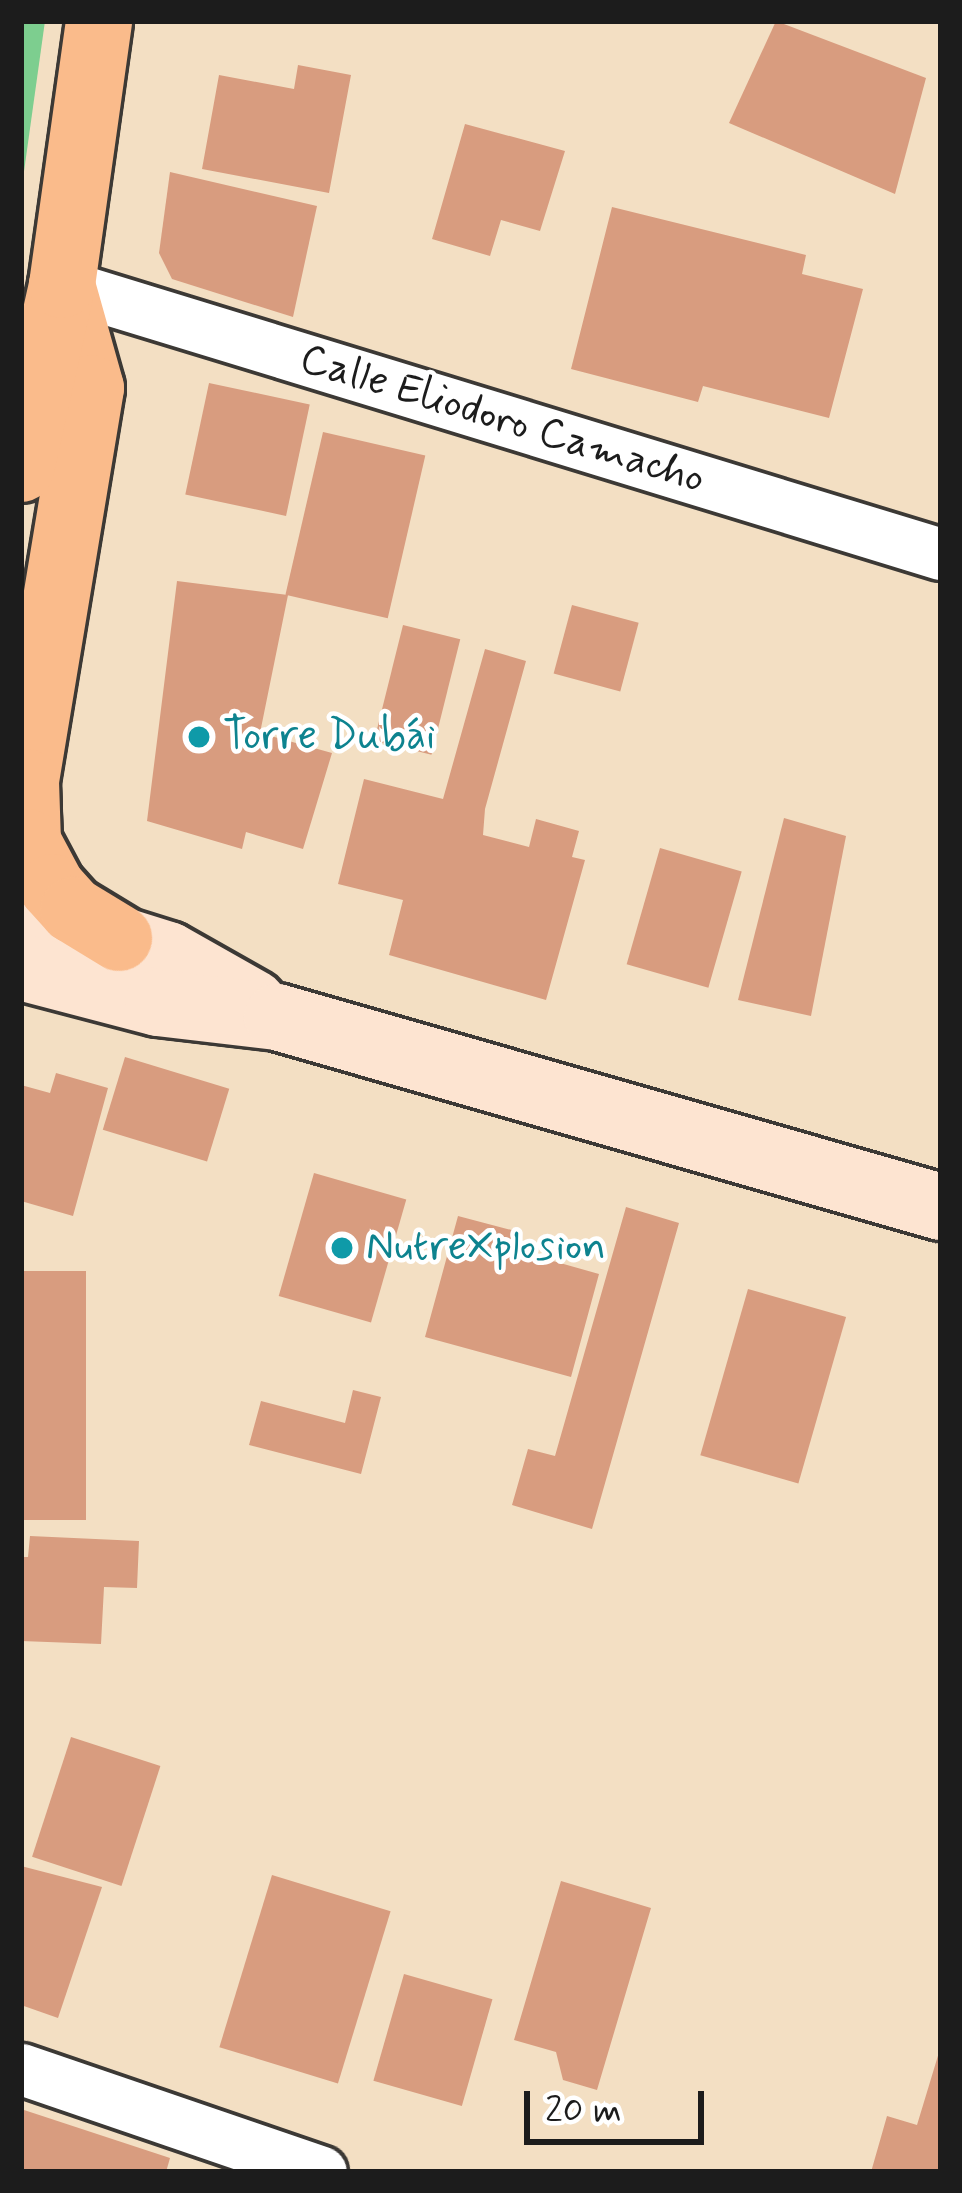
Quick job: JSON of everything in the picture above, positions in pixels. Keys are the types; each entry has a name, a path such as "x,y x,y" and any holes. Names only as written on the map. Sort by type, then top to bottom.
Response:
{"main road":[{"path":"21,470 62,285 99,21"},
{"path":"21,341 62,285"},
{"path":"62,285 91,388 26,782 28,842 52,887 73,910 119,938"},
{"path":"21,909 169,955 277,1017"},
{"path":"21,967 158,1003 277,1017 941,1208"}],"street":[{"name":"Calle Eliodoro Camacho","path":"62,285 941,554"},
{"path":"21,2069 321,2172"}],"green space":[{"path":"21,21 45,21 21,193"}],"building":[{"path":"776,21 926,78 895,194 729,123"},
{"path":"298,65 351,75 329,193 202,169 219,75 294,89"},
{"path":"465,124 565,151 540,231 501,220 490,256 432,239"},
{"path":"170,172 317,206 293,317 172,279 159,253"},
{"path":"612,207 806,255 802,274 863,289 829,418 703,386 698,402 571,369"},
{"path":"209,383 310,404 286,516 185,495"},
{"path":"323,432 425,456 388,618 285,595"},
{"name":"Torre Dubái","path":"177,581 288,595 260,733 332,753 303,849 246,832 242,849 147,821"},
{"path":"572,605 639,623 620,691 554,674"},
{"path":"403,625 460,639 431,755 374,740"},
{"path":"485,649 526,661 485,809 483,835 529,847 536,819 579,831 572,857 585,860 546,1000 389,955 403,900 338,884 364,779 443,799"},
{"path":"784,818 846,836 811,1016 738,1000"},
{"path":"660,848 742,871 708,988 627,964"},
{"path":"125,1057 229,1089 207,1162 103,1130"},
{"path":"56,1073 108,1088 73,1216 21,1201 21,1085 50,1093"},
{"name":"NutreXplosion","path":"314,1173 406,1199 371,1323 279,1296"},
{"path":"626,1207 679,1223 592,1529 512,1505 528,1449 555,1456"},
{"path":"458,1216 519,1232 514,1250 599,1274 571,1377 425,1337"},
{"path":"21,1271 86,1271 86,1520 21,1520"},
{"path":"748,1289 846,1317 798,1483 700,1455"},
{"path":"353,1390 381,1397 361,1474 249,1445 261,1401 345,1423"},
{"path":"30,1536 139,1541 137,1588 104,1587 101,1644 21,1641 21,1557 28,1557"},
{"path":"71,1737 160,1766 121,1886 32,1857"},
{"path":"21,1866 102,1887 58,2018 21,2005"},
{"path":"272,1875 391,1911 338,2083 219,2047"},
{"path":"561,1881 651,1908 597,2090 563,2080 556,2052 514,2040"},
{"path":"404,1974 492,1999 462,2106 373,2081"},
{"path":"940,2049 941,2172 871,2172 887,2116 917,2125"},
{"path":"21,2109 170,2158 166,2172 21,2172"}],"place":[{"name":"Torre Dubái","path":"199,737"},
{"name":"NutreXplosion","path":"342,1248"}]}
